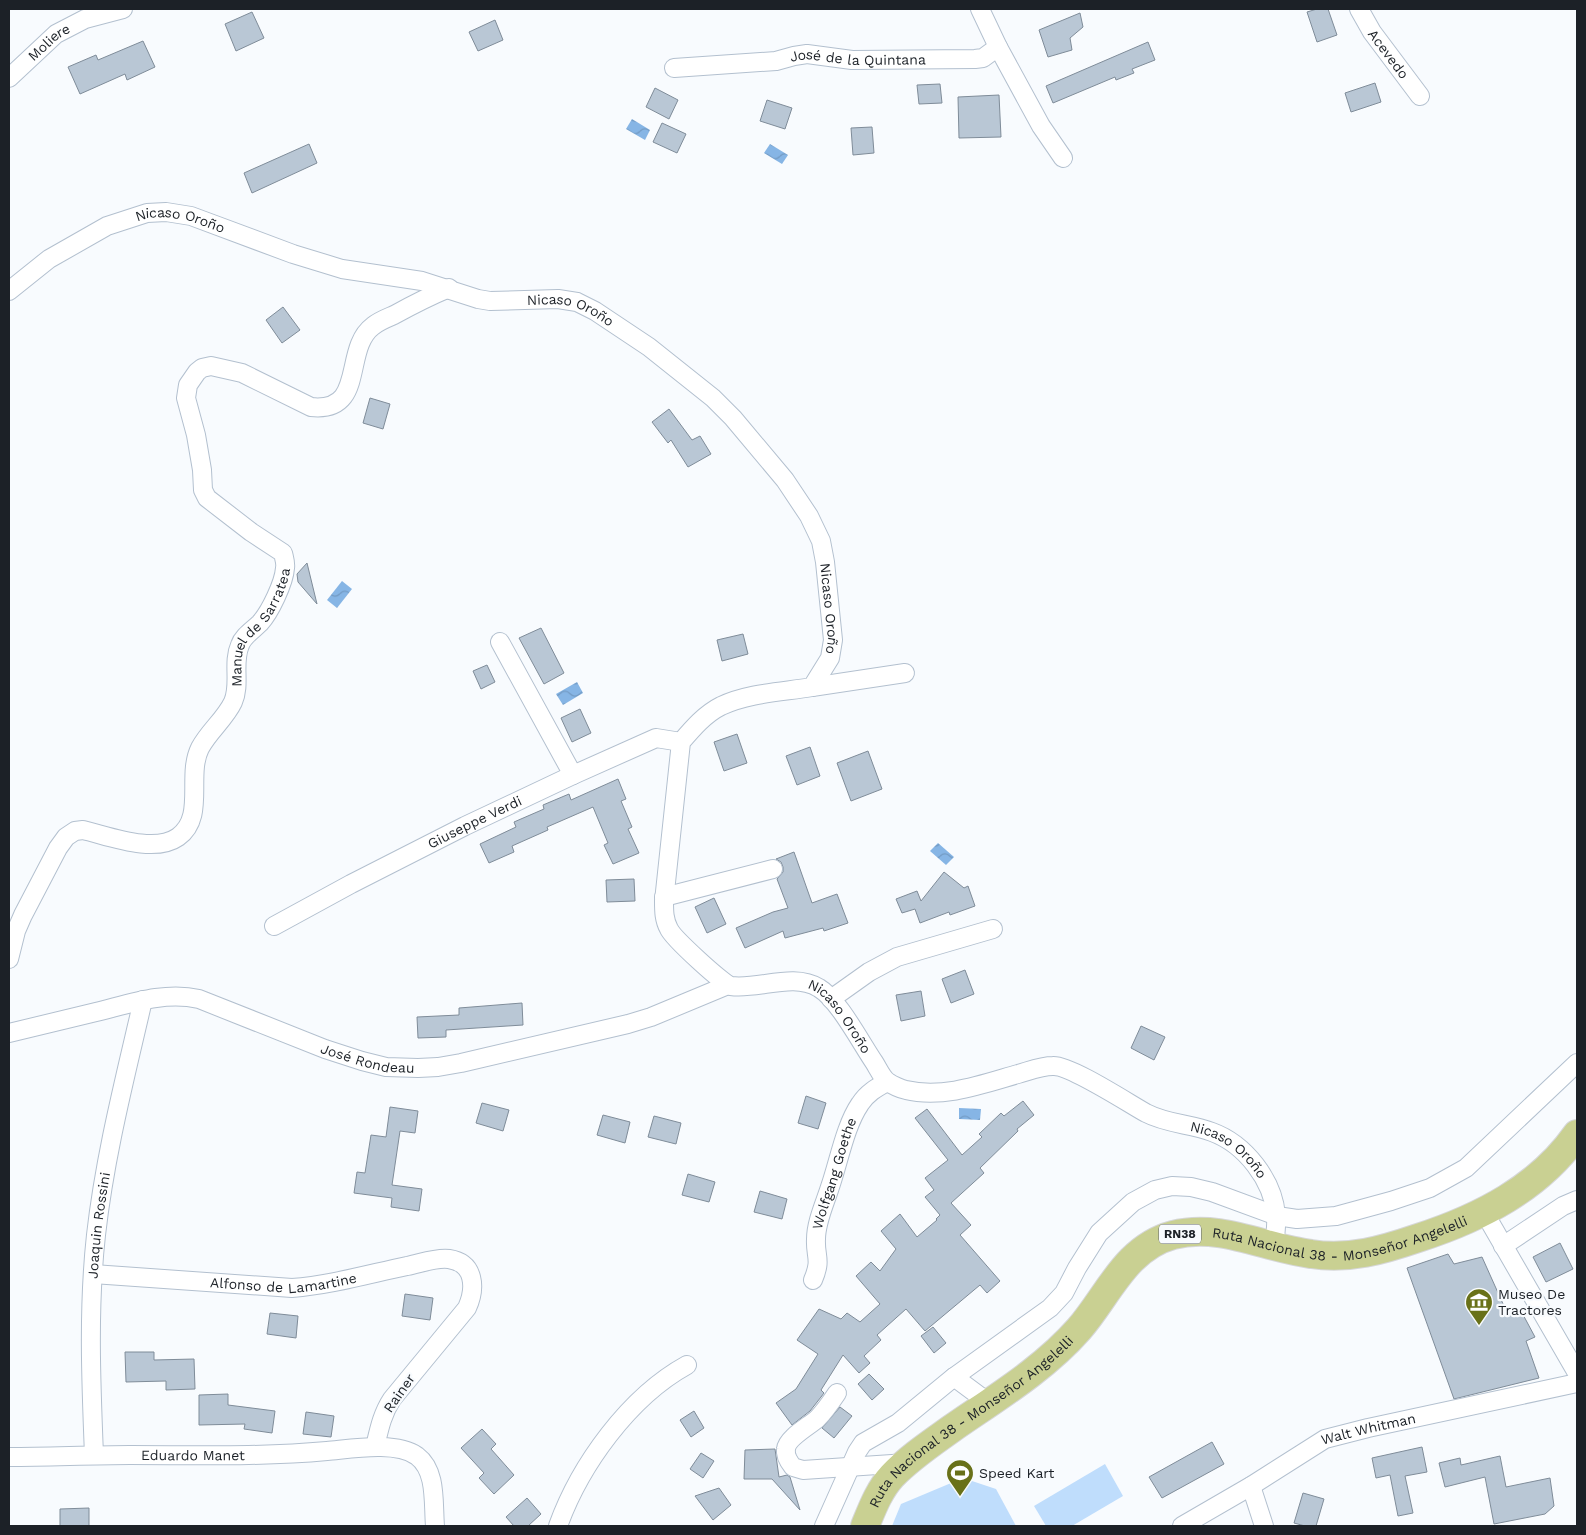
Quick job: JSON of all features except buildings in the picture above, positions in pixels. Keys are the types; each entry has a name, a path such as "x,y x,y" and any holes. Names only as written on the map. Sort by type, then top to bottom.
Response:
{"main road":[{"name":"Ruta Nacional 38 - Monseñor Angelelli","path":"865,1526 882,1490 891,1477 937,1439 989,1403 1048,1358 1078,1331 1116,1278 1132,1259 1146,1247 1171,1236 1203,1231 1234,1235 1274,1247 1324,1256 1361,1255 1425,1236 1484,1212 1538,1177 1562,1153 1577,1134"}],"street":[{"name":"Moliere","path":"9,78 56,34 85,19 123,9"},
{"path":"980,9 998,47 1041,126 1063,158"},
{"name":"Acevedo","path":"1359,9 1372,32 1420,96"},
{"name":"José de la Quintana","path":"674,68 776,61 806,54 852,60 975,59 983,58 998,47"},
{"name":"Nicaso Oroño","path":"9,291 49,259 107,226 147,212 166,212 191,216 320,264 342,269 422,280 478,299 490,301 558,299 577,302 595,311 649,347 713,398 733,418 785,480 809,516 821,541 833,640 830,658 812,687"},
{"name":"Manuel de Sarratea","path":"9,958 16,931 23,915 66,837 75,831 82,830 144,844 157,844 170,842 189,827 192,816 196,758 233,701 236,690 237,652 240,643 261,621 271,606 285,568 283,553 251,532 207,498 203,490 202,470 196,435 186,398 188,385 202,368 211,366 224,368 242,373 311,408 322,408 338,402 346,394 351,380 355,355 363,336 373,326 423,299 449,288"},
{"path":"500,642 573,775"},
{"path":"728,986 678,941 669,930 664,916 664,897 681,742 693,727 720,706 753,696 905,673"},
{"name":"Giuseppe Verdi","path":"274,926 465,826 573,775 656,738 681,742"},
{"path":"664,897 773,869"},
{"path":"831,999 868,972 897,957 993,928"},
{"name":"Nicaso Oroño","path":"728,986 742,987 804,982 819,988 831,999 887,1082 906,1090 920,1092 954,1090 972,1087 1040,1068 1060,1066 1158,1119 1212,1132 1226,1138 1252,1161 1265,1178 1273,1198 1277,1216 1274,1247"},
{"name":"José Rondeau","path":"9,1033 143,1000 173,996 199,999 324,1049 362,1061 386,1067 438,1067 461,1064 628,1024 651,1017 728,986"},
{"name":"Joaquin Rossini","path":"94,1455 90,1359 96,1236 105,1168 143,1000"},
{"path":"824,1526 857,1452 863,1443 898,1423 954,1377 1050,1308 1064,1293 1099,1233 1133,1202 1156,1190 1172,1186 1191,1187 1212,1192 1277,1216 1296,1219 1336,1216 1391,1201 1430,1188 1466,1168 1577,1063"},
{"name":"Wolfgang Goethe","path":"813,1280 818,1269 816,1239 819,1221 852,1121 860,1104 870,1092 887,1082"},
{"path":"1504,1246 1563,1206 1577,1200"},
{"path":"1484,1212 1577,1373"},
{"name":"Alfonso de Lamartine","path":"93,1274 292,1288 323,1284 448,1259 459,1262 468,1270"},
{"name":"Rainer","path":"375,1447 379,1425 392,1399 467,1308 472,1296 472,1282 468,1270"},
{"path":"558,1526 579,1482 596,1454 619,1423 658,1384 687,1365"},
{"path":"954,1377 989,1403"},
{"name":"Walt Whitman","path":"1182,1526 1251,1486 1325,1439 1577,1383"},
{"path":"837,1393 829,1406 817,1419 788,1442 786,1454 793,1467 803,1470 907,1463"},
{"path":"375,1447 404,1449 415,1454 424,1462 429,1471 432,1484 435,1526"},
{"name":"Eduardo Manet","path":"9,1457 282,1455 375,1447"},
{"path":"1251,1486 1264,1526"}],"shaded area":[{"path":"1105,1464 1123,1496 1072,1526 1046,1526 1034,1506"},
{"name":"Speed Kart","path":"963,1478 996,1489 1016,1526 892,1526 901,1504"}],"water":[{"path":"632,119 650,130 645,140 626,129"},
{"path":"770,144 788,155 782,164 764,153"},
{"path":"342,581 352,589 337,608 327,600"},
{"path":"577,682 583,693 563,705 556,694"},
{"path":"938,843 954,857 946,865 930,851"},
{"path":"959,1108 981,1109 980,1120 959,1119"}],"place":[{"name":"Museo De Tractores","path":"1479,1326"},
{"name":"Speed Kart","path":"960,1497"}]}
